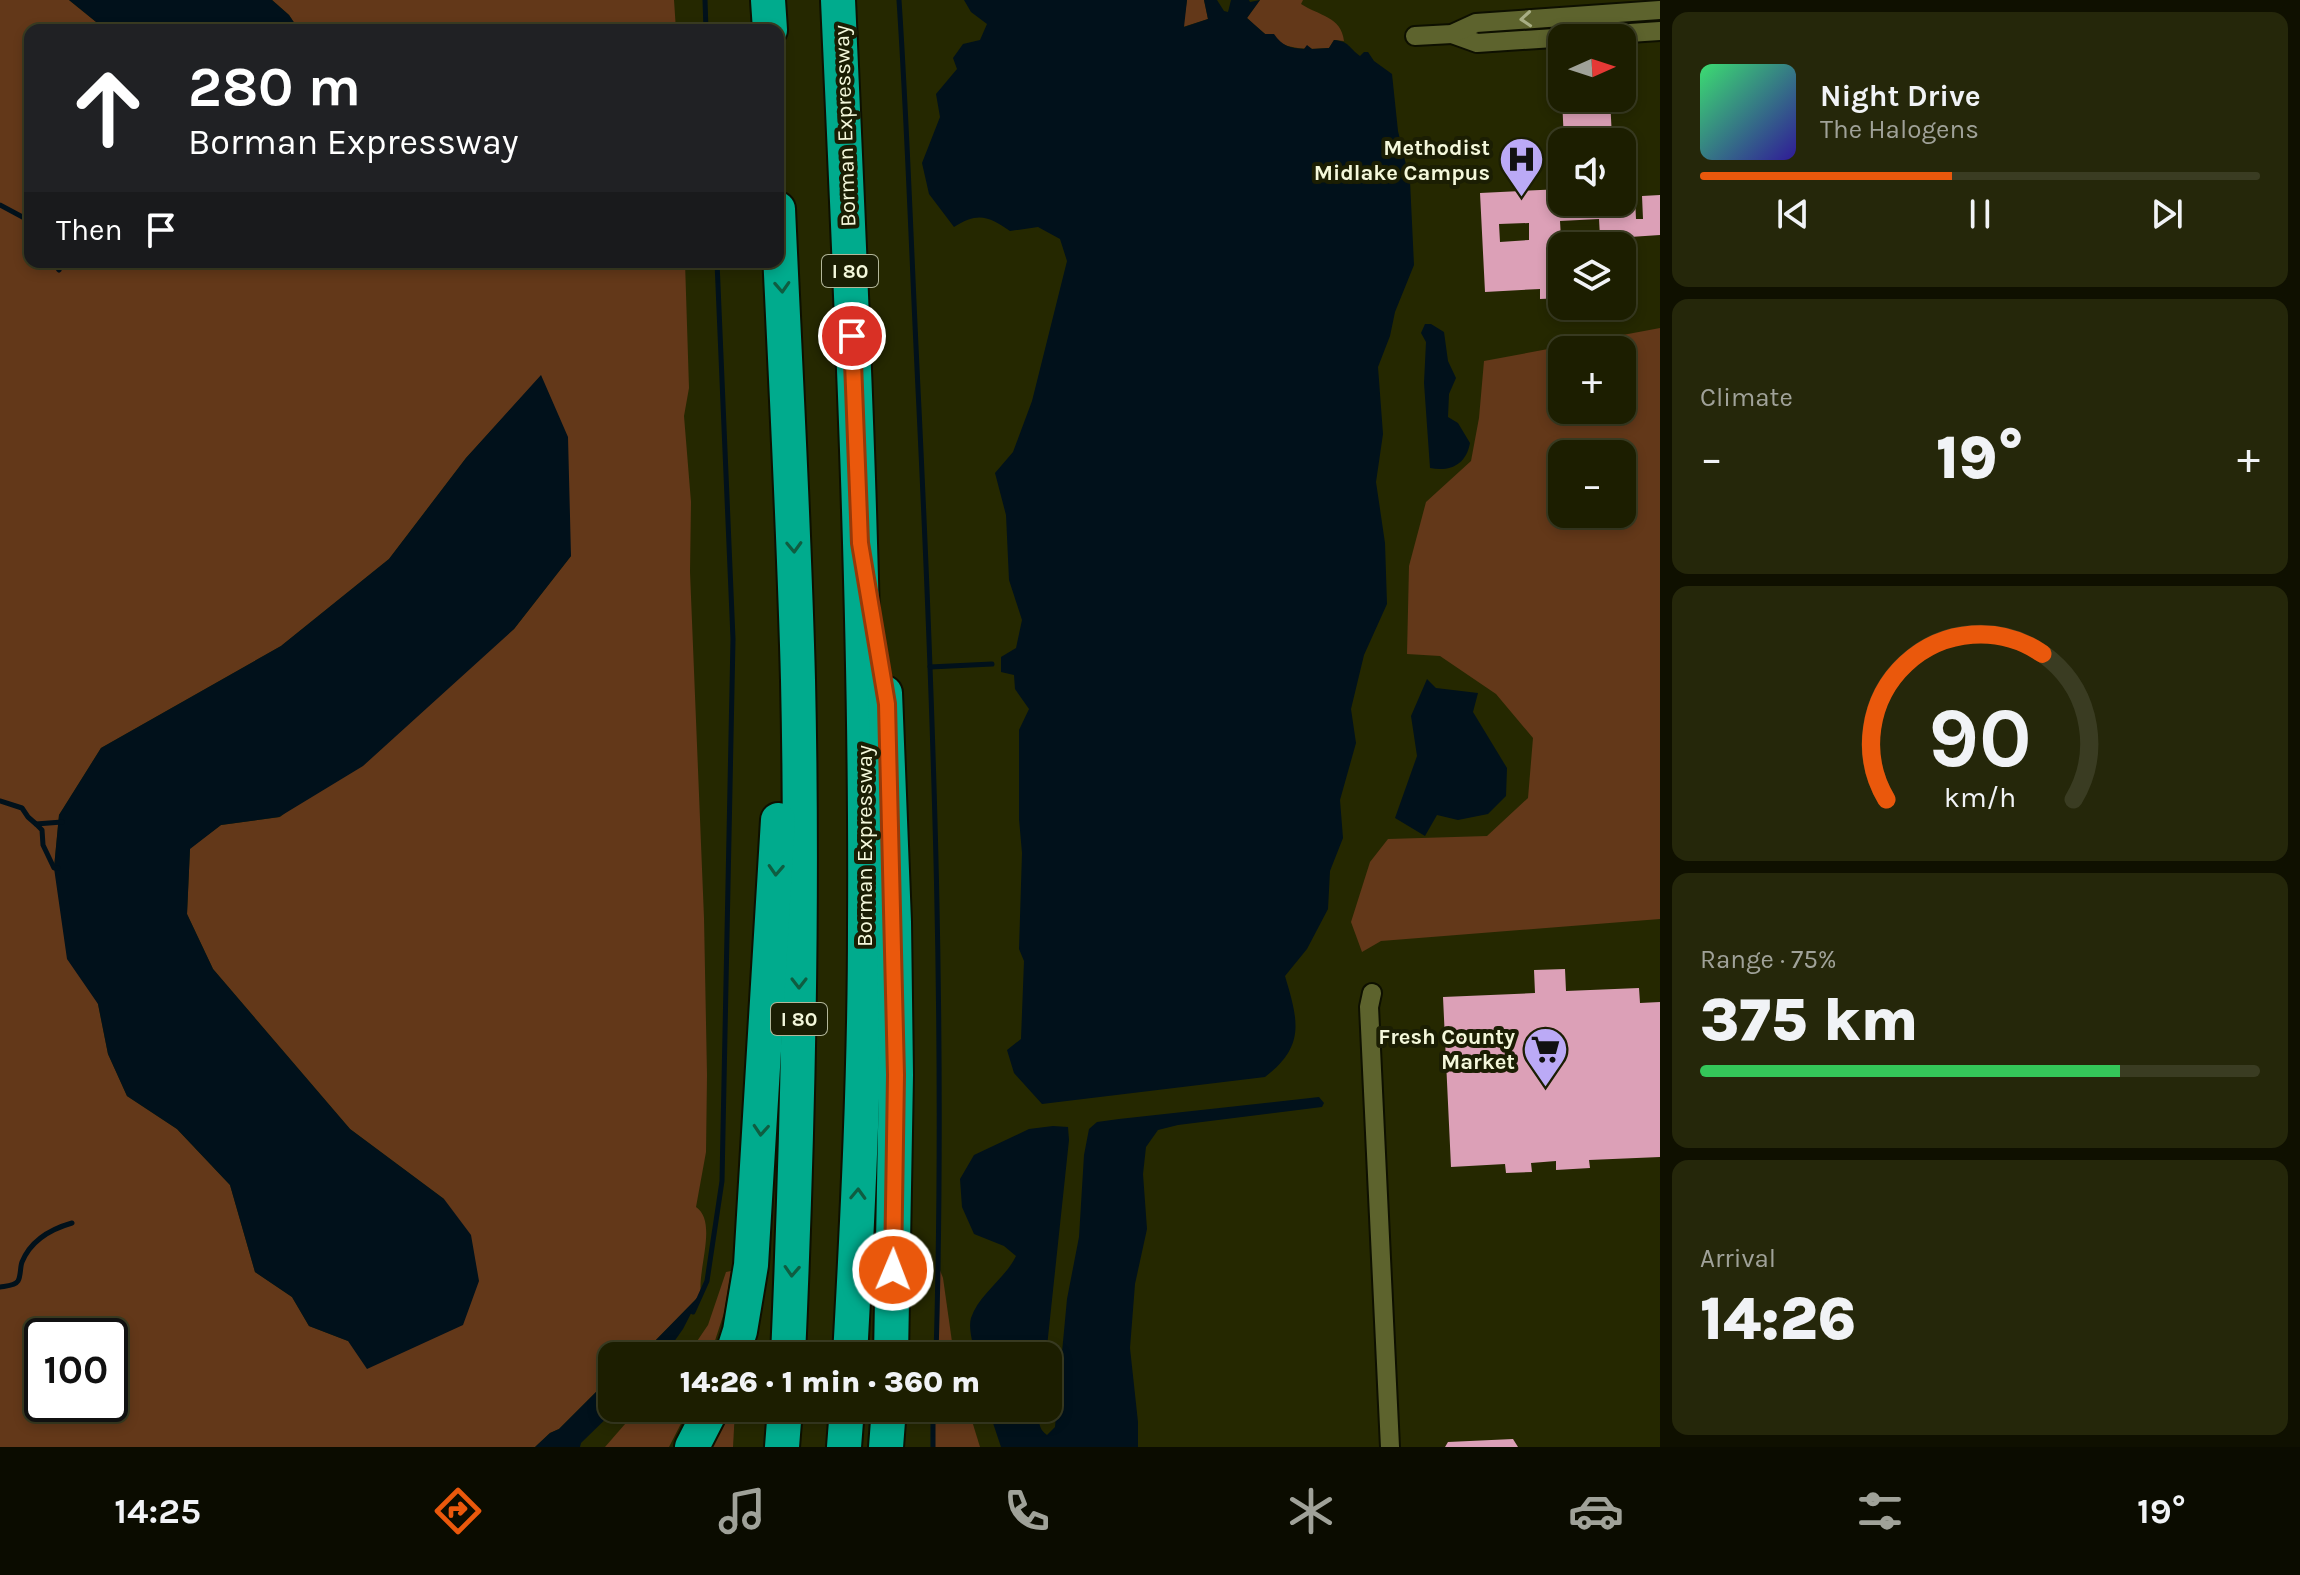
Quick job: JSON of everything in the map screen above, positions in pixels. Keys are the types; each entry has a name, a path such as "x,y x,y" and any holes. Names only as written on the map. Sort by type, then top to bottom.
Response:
{"highway":[{"path":"768,0 770,24"},
{"name":"Borman Expressway","path":"838,0 860,543 865,928 863,1081 851,1342"},
{"name":"I 80","path":"780,268 798,681 799,1053 789,1342"},
{"path":"860,543 887,704 896,1075 891,1342"},
{"path":"736,1342 751,1265 779,813 798,681"},
{"path":"692,1447 705,1422"},
{"path":"782,1447 784,1422"},
{"path":"844,1447 846,1422"},
{"path":"886,1447 888,1422"}],"street":[{"path":"1415,36 1452,34 1476,23 1660,10"},
{"path":"1452,34 1477,43 1660,31"},
{"path":"1372,993 1369,1007 1390,1447"}],"shaded area":[{"path":"0,0 69,0 99,24 24,24 24,268 685,268 689,388 684,416 691,502 690,572 707,1075 706,1152 696,1207 706,1224 701,1294 654,1342 598,1342 598,1390 559,1429 535,1447 0,1447","holes":["541,376 571,556 514,629 280,817 221,825 190,848 187,914 213,969 350,1129 444,1199 348,1341 309,1326 292,1297 255,1272 230,1185 177,1129 127,1096 108,1054 98,1004 54,868 59,815 101,748 281,646 389,559 466,458"]},
{"path":"272,0 674,0 676,24 295,24"},
{"path":"1187,0 1204,0 1208,19 1183,27"},
{"path":"1260,0 1303,0 1301,4 1339,26 1344,41 1334,40 1329,48 1303,49 1275,41 1247,18"},
{"path":"1660,328 1660,919 1381,941 1362,952 1351,922 1370,862 1388,839 1487,836 1528,798 1533,738 1496,694 1440,656 1407,654 1409,566 1426,502 1471,461 1484,361 1548,349 1548,424 1636,424 1636,336 1617,336"},
{"path":"938,1265 943,1278 952,1342 936,1342"},
{"path":"731,1271 724,1313 715,1342 696,1342 708,1325 726,1272"},
{"path":"627,1422 682,1422 669,1447 605,1447"},
{"path":"725,1422 734,1422 733,1447 712,1447"},
{"path":"933,1422 972,1422 980,1447 933,1447"}],"water":[{"path":"69,0 272,0 295,24 99,24"},
{"path":"964,0 1187,0 1184,27 1208,19 1204,0 1217,0 1228,12 1231,0 1260,0 1247,18 1265,34 1274,34 1283,44 1299,49 1307,45 1312,49 1329,48 1334,40 1343,42 1360,56 1368,52 1374,61 1392,74 1398,131 1410,181 1414,265 1378,367 1383,434 1376,482 1385,543 1387,604 1364,655 1351,709 1356,743 1340,800 1343,838 1330,871 1328,909 1307,949 1285,976 1295,1019 1293,1043 1278,1066 1265,1077 1042,1104 1014,1073 1007,1050 1021,1039 1024,961 1019,949 1022,853 1019,730 1029,709 1015,689 1014,675 1001,672 1001,657 1016,648 1022,620 1009,580 1006,515 995,473 1013,452 1032,401 1067,261 1060,239 1038,227 1010,231 989,219 976,218 954,227 929,194 922,163 940,117 936,94 957,69 953,58 963,44 980,40 987,24 971,12"},
{"path":"1425,324 1444,332 1448,361 1456,378 1449,394 1448,417 1458,423 1470,443 1461,462 1444,469 1430,468 1424,383 1426,342 1421,333"},
{"path":"541,375 568,437 571,556 514,629 363,766 279,817 221,825 190,849 187,914 213,969 350,1129 444,1199 471,1235 479,1281 463,1325 367,1369 348,1341 309,1326 292,1297 255,1272 230,1185 177,1129 127,1096 108,1054 98,1004 67,959 54,868 59,815 101,748 281,646 389,559 466,458"},
{"path":"1427,679 1436,688 1478,693 1473,712 1507,768 1506,796 1488,814 1458,820 1437,815 1425,836 1395,818 1417,756 1411,716"},
{"path":"1319,1097 1324,1103 1322,1107 1158,1130 1146,1147 1143,1174 1147,1229 1135,1284 1130,1348 1138,1447 1001,1447 993,1422 1039,1422 1047,1435 1055,1422 1062,1422 1062,1352 1067,1299 1079,1237 1084,1155 1089,1129 1097,1122"},
{"path":"1068,1127 1047,1342 972,1342 970,1322 975,1309 1016,1256 1004,1246 974,1234 962,1207 960,1179 974,1155 1029,1129"},
{"path":"701,1294 674,1342 654,1342"},
{"path":"598,1390 598,1422 603,1422 580,1447 535,1447 559,1429"}],"building":[{"name":"Methodist Midlake Campus","path":"1563,112 1611,112 1612,128 1563,128"},
{"name":"Methodist Midlake Campus","path":"1548,190 1548,216 1636,216 1636,219 1643,219 1642,196 1660,195 1660,235 1636,237 1636,232 1600,232 1599,219 1560,221 1561,232 1548,232 1548,299 1540,299 1540,289 1485,292 1480,193","holes":["1529,223 1529,240 1500,242 1499,224"]},
{"name":"Fresh County Market","path":"1565,969 1566,991 1639,988 1640,1003 1660,1002 1660,1157 1589,1160 1590,1168 1556,1170 1556,1161 1531,1163 1532,1172 1506,1173 1505,1164 1451,1167 1443,997 1535,993 1534,970"},
{"path":"1513,1439 1518,1447 1445,1447 1448,1442"}],"waterway":[{"path":"705,0 706,24"},
{"path":"899,0 933,764 939,1001 936,1342"},
{"path":"0,205 24,218"},
{"path":"693,1312 707,1281 722,1181 733,639 717,268"},
{"path":"930,667 992,664"},
{"path":"0,801 22,808 36,824 62,822"},
{"path":"36,824 42,830 43,845 54,868 58,868"},
{"path":"0,1287 18,1281 22,1262 36,1242 49,1232 72,1223"},
{"path":"933,1422 933,1447"}],"place":[{"name":"Methodist Midlake Campus","path":"1521,199"},
{"name":"Fresh County Market","path":"1546,1088"}],"route":[{"path":"852,336 860,543 887,704 896,1075 893,1270"}]}
